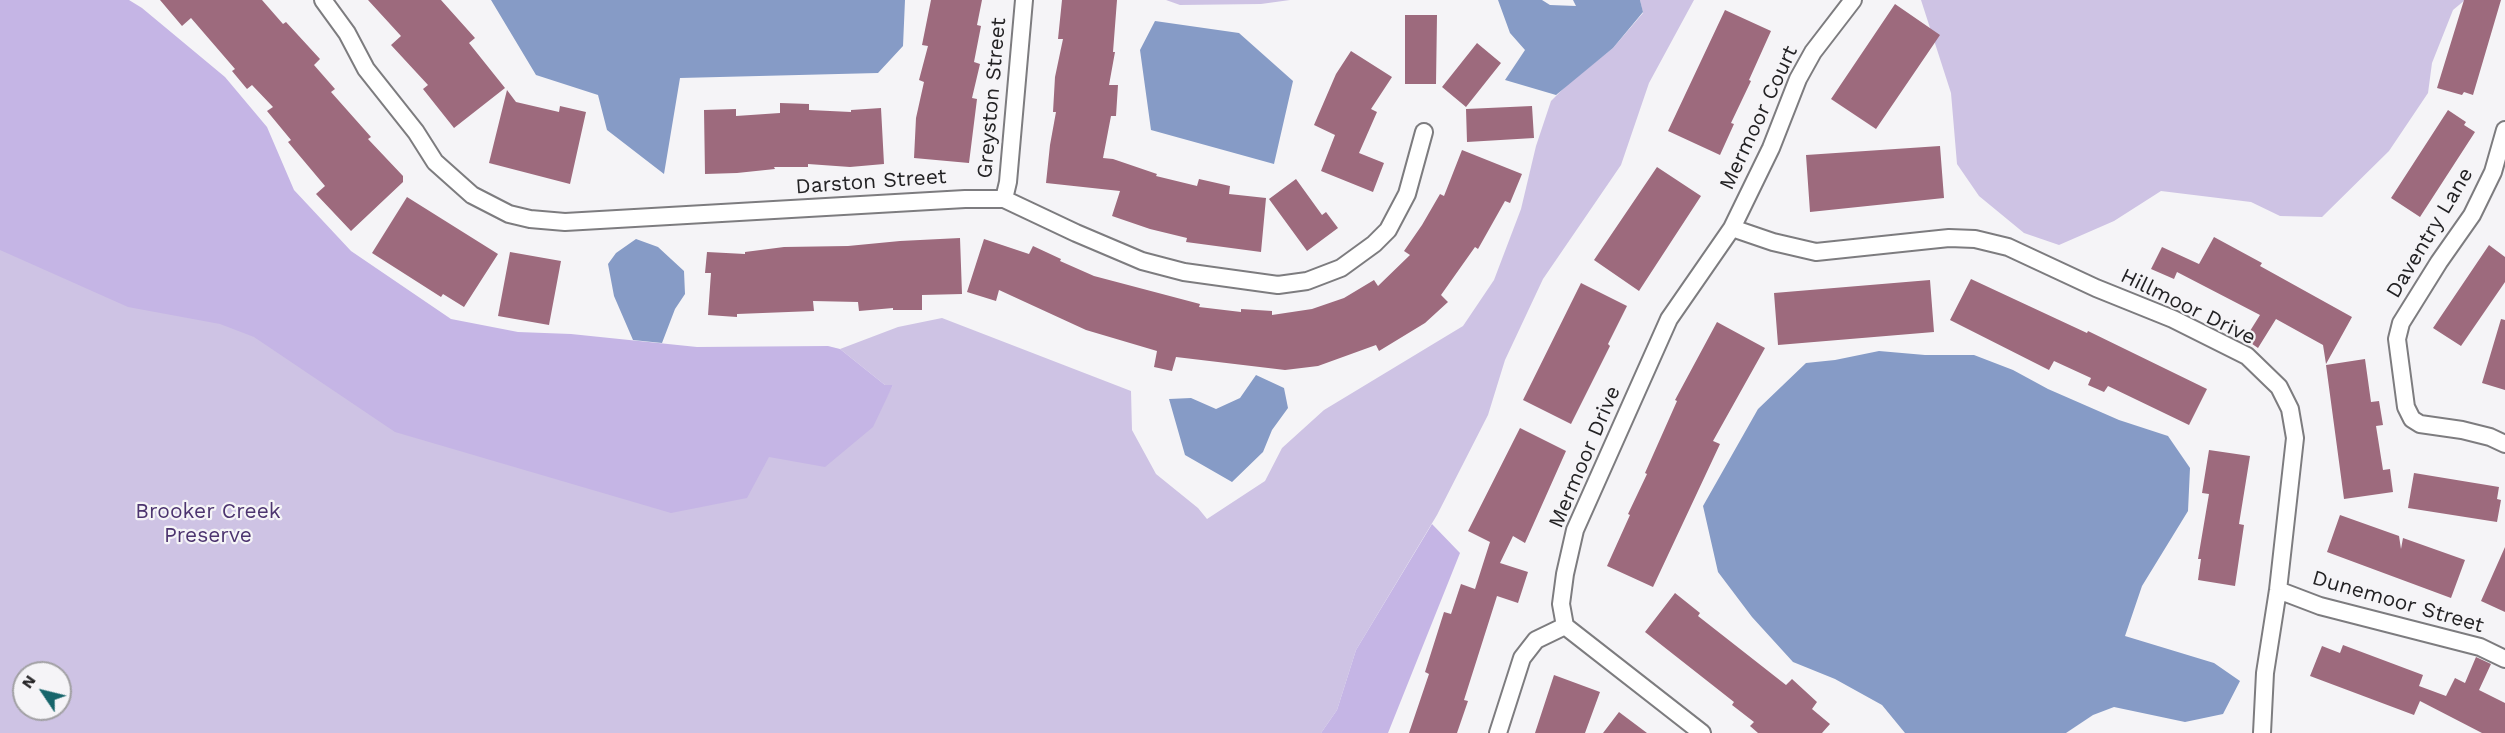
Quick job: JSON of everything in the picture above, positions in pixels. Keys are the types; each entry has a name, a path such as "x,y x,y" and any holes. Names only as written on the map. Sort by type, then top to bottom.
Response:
{"street":[{"name":"Darston Street","path":"323,0 347,33 366,69 416,132 435,162 472,195 509,214 530,219 565,222 965,199 1004,199 1142,261 1184,272 1278,285 1307,281 1341,268 1374,244 1388,230 1407,194 1424,132"},
{"name":"Greyston Street","path":"1004,199 1008,182 1024,0"},
{"name":"Mermoor Court","path":"1732,228 1771,148 1798,80 1813,52 1853,0"},
{"name":"Daventry Lane","path":"2505,130 2493,172 2472,215 2439,262 2402,323 2397,339 2406,407 2412,419 2420,424 2490,437 2505,444"},
{"name":"Hillmoor Drive","path":"1732,228 1773,242 1816,252 1949,238 1975,239 1997,245 2173,319 2247,356 2279,387 2290,409 2295,438 2278,590 2265,673 2262,733"},
{"name":"Mermoor Drive","path":"1565,626 1561,604 1575,530 1669,319 1732,228"},
{"name":"Dunemoor Street","path":"2278,590 2320,606 2480,647 2505,659"},
{"path":"1498,733 1522,658 1536,640 1565,626 1702,733"}],"green space":[{"path":"1166,0 1290,0 1261,4 1180,5"},
{"name":"Brooker Creek Preserve","path":"1640,0 1694,0 1649,83 1621,165 1543,279 1505,360 1488,415 1437,515 1356,650 1337,710 1321,733 0,733 0,165 288,331 886,398 893,385 885,385 840,349 898,327 942,318 1131,391 1132,430 1156,474 1198,508 1207,519 1265,481 1282,448 1324,410 1463,326 1494,280 1521,209 1536,146 1551,101 1568,84 1613,48 1643,13"},
{"path":"1921,0 2465,0 2453,10 2432,63 2428,93 2389,151 2322,217 2280,216 2251,202 2161,191 2114,221 2059,245 2024,233 1979,196 1957,164 1951,93"}],"shaded area":[{"path":"0,0 129,0 142,8 225,77 267,127 294,190 351,251 451,319 518,332 571,334 697,347 828,346 840,349 885,385 893,385 873,427 825,467 769,457 747,498 671,513 395,432 254,337 220,324 128,307 0,250"},
{"path":"1432,524 1460,553 1388,733 1321,733 1337,710 1356,650"}],"water":[{"path":"491,0 905,0 903,46 878,73 680,78 664,174 607,130 598,95 536,75"},
{"path":"1498,0 1542,0 1550,5 1576,6 1573,0 1640,0 1643,12 1613,48 1556,95 1505,80 1525,50 1510,33"},
{"path":"1155,21 1239,33 1293,81 1274,164 1151,130 1140,50"},
{"path":"636,239 658,247 684,271 685,294 675,309 662,343 633,340 614,296 608,264 616,253"},
{"path":"1879,351 1925,355 1974,355 2013,370 2048,389 2119,420 2168,436 2190,468 2188,511 2142,586 2125,636 2214,663 2240,681 2223,714 2185,722 2114,707 2093,715 2066,733 1905,733 1882,705 1835,679 1793,662 1752,617 1718,572 1703,506 1758,409 1806,363"},
{"path":"1256,375 1284,388 1288,408 1272,430 1263,452 1232,482 1185,455 1169,399 1191,398 1216,409 1240,398"}],"building":[{"path":"160,0 262,0 283,24 286,22 320,59 314,65 335,89 331,92 371,137 368,139 403,176 403,182 351,231 316,194 325,186 288,142 291,140 267,111 273,107 252,85 247,89 232,71 235,69 191,18 182,26"},
{"path":"368,0 441,0 475,38 469,43 505,88 454,128 423,89 428,85 391,45 401,36"},
{"path":"931,0 982,0 977,25 981,26 974,62 980,64 972,98 977,99 969,163 914,158 916,118 924,82 919,80 928,46 922,45"},
{"path":"1062,0 1117,0 1113,52 1115,52 1109,85 1118,85 1116,116 1111,116 1103,158 1113,159 1157,174 1156,176 1197,186 1199,179 1230,186 1229,194 1266,198 1261,252 1186,242 1187,238 1112,216 1120,191 1046,183 1056,112 1053,112 1055,77 1063,39 1058,39"},
{"path":"2464,0 2501,0 2473,95 2464,92 2462,95 2437,88"},
{"path":"1895,4 1940,35 1876,129 1831,99"},
{"path":"1725,10 1771,31 1731,123 1734,124 1720,155 1668,131"},
{"path":"1405,15 1437,15 1436,84 1405,84"},
{"path":"1477,43 1501,63 1466,107 1442,87"},
{"path":"1351,51 1392,77 1371,109 1377,112 1359,153 1384,163 1373,192 1321,171 1335,135 1314,125 1336,74"},
{"path":"507,90 516,102 559,112 560,106 586,112 570,184 489,163"},
{"path":"780,103 809,104 809,110 851,112 851,110 881,108 884,164 850,167 808,164 808,167 774,167 775,169 705,174 704,110 736,109 736,116 780,113"},
{"path":"1532,106 1534,138 1467,142 1466,109"},
{"path":"2448,110 2466,122 2464,125 2475,132 2420,217 2391,198"},
{"path":"1940,146 1944,198 1810,212 1806,155"},
{"path":"1462,150 1522,174 1510,203 1505,201 1478,249 1475,247 1441,295 1448,302 1425,323 1379,351 1376,345 1318,366 1285,370 1176,357 1172,371 1154,367 1157,351 1086,330 999,290 996,301 967,292 984,239 1029,254 1033,246 1094,276 1200,304 1199,307 1241,312 1241,309 1272,311 1272,315 1312,309 1344,298 1374,280 1378,286 1410,255 1404,251 1440,194 1444,196"},
{"path":"1657,167 1701,196 1639,291 1594,260"},
{"path":"1296,179 1322,215 1326,212 1338,228 1307,251 1269,199"},
{"path":"407,197 498,254 464,307 443,294 441,297 372,253"},
{"path":"2214,237 2262,263 2260,266 2352,317 2326,364 2323,345 2276,319 2258,348 2245,339 2260,315 2177,272 2174,279 2151,269 2162,247 2199,264"},
{"path":"960,238 962,294 922,295 922,310 893,310 893,308 859,311 858,302 813,301 814,311 737,314 737,317 708,315 711,273 705,273 707,252 745,254 745,252 784,247 848,246"},
{"path":"2489,245 2505,257 2505,282 2461,346 2433,328"},
{"path":"510,252 561,261 549,325 498,316"},
{"path":"1971,279 2087,333 2088,331 2207,389 2189,425 2108,386 2104,392 2088,385 2091,378 2054,361 2049,370 1950,320"},
{"path":"1930,280 1934,332 1778,345 1774,293"},
{"path":"1581,283 1627,306 1571,424 1523,400"},
{"path":"2501,319 2505,320 2505,390 2482,383"},
{"path":"1717,322 1765,348 1713,441 1720,444 1653,587 1607,566 1677,401 1675,400"},
{"path":"2365,359 2371,402 2379,401 2383,425 2376,426 2383,470 2390,469 2393,492 2344,499 2326,365"},
{"path":"1520,428 1566,451 1525,543 1513,536 1500,563 1528,572 1518,603 1497,596 1464,700 1468,701 1457,733 1409,733 1429,674 1425,672 1444,612 1451,614 1461,584 1475,589 1490,542 1468,531"},
{"path":"2209,450 2250,456 2239,524 2244,525 2235,586 2198,580 2201,559 2198,559 2209,494 2202,493"},
{"path":"2414,473 2499,487 2497,499 2501,500 2497,522 2408,508"},
{"path":"2340,515 2399,536 2401,549 2403,538 2465,560 2451,598 2327,552"},
{"path":"2505,547 2505,612 2481,601"},
{"path":"1675,593 1700,613 1698,616 1786,685 1792,679 1817,702 1812,709 1830,724 1822,733 1758,733 1750,726 1754,722 1732,705 1734,702 1645,632"},
{"path":"2343,645 2423,675 2419,686 2446,696 2455,678 2465,683 2476,657 2491,664 2479,690 2505,703 2505,733 2482,733 2420,701 2414,715 2310,676 2322,646 2340,653"},
{"path":"1554,675 1600,692 1585,733 1535,733"},
{"path":"1619,712 1647,733 1603,733"}]}
